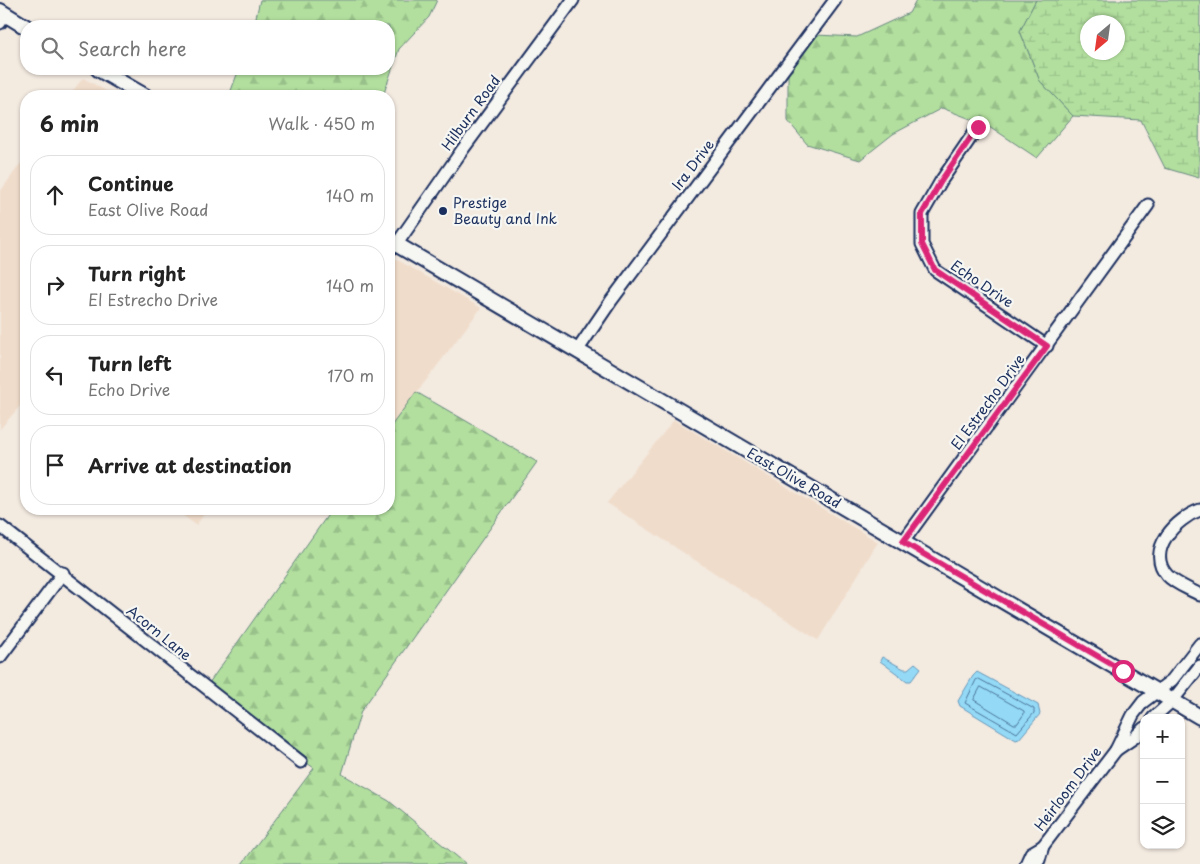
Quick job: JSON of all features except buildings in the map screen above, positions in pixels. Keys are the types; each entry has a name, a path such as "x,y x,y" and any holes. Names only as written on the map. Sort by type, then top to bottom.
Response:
{"street":[{"name":"Hilburn Road","path":"395,239 573,0"},
{"name":"Ira Drive","path":"577,351 617,294 835,0"},
{"path":"2,16 20,24"},
{"path":"108,75 135,90"},
{"name":"Echo Drive","path":"978,127 941,181 922,214 922,244 935,270 1047,346"},
{"name":"El Estrecho Drive","path":"903,542 1148,205"},
{"name":"East Olive Road","path":"395,243 1200,717"},
{"path":"1200,510 1189,514 1179,522 1163,542 1160,559 1167,575 1200,595"},
{"name":"Acorn Lane","path":"0,526 63,573 132,631 301,762"},
{"path":"0,657 63,573"},
{"name":"Heirloom Drive","path":"1036,864 1043,846 1116,750 1133,715 1143,702 1172,680 1200,644"},
{"path":"1157,714 1172,701 1200,666"},
{"name":"Heirloom Drive","path":"1116,750 1140,732"},
{"name":"Heirloom Drive","path":"1026,864 1031,853 1043,846"}],"shaded area":[{"path":"83,78 104,90 74,90"},
{"path":"20,164 20,406 0,429 0,192"},
{"path":"395,258 481,308 395,421"},
{"path":"674,420 878,542 818,640 607,503"},
{"path":"182,515 204,515 196,525"}],"green space":[{"path":"260,0 437,0 429,17 399,49 395,61 395,20 255,20"},
{"path":"916,0 1036,0 1020,31 1040,81 1073,116 1037,158 977,118 976,121 942,108 893,134 860,160 807,144 788,121 788,74 816,35 857,37 909,13"},
{"path":"1036,0 1200,0 1199,178 1165,168 1141,120 1073,116 1040,81 1020,31"},
{"path":"237,75 390,75 385,90 231,90"},
{"path":"416,392 537,462 361,711 342,774 389,801 466,864 242,864 314,768 307,763 309,760 209,683 328,515 395,515 395,421"}],"water":[{"path":"882,657 904,669 908,669 915,663 921,668 911,681 907,681 880,661"},
{"path":"977,672 1038,705 1040,714 1019,739 1016,740 960,706 958,701"}],"place":[{"name":"Prestige Beauty and Ink","path":"443,211"}],"route":[{"path":"978,127 941,181 922,214 920,229 922,244 927,258 935,270 1047,346 903,542 1123,671"}]}
